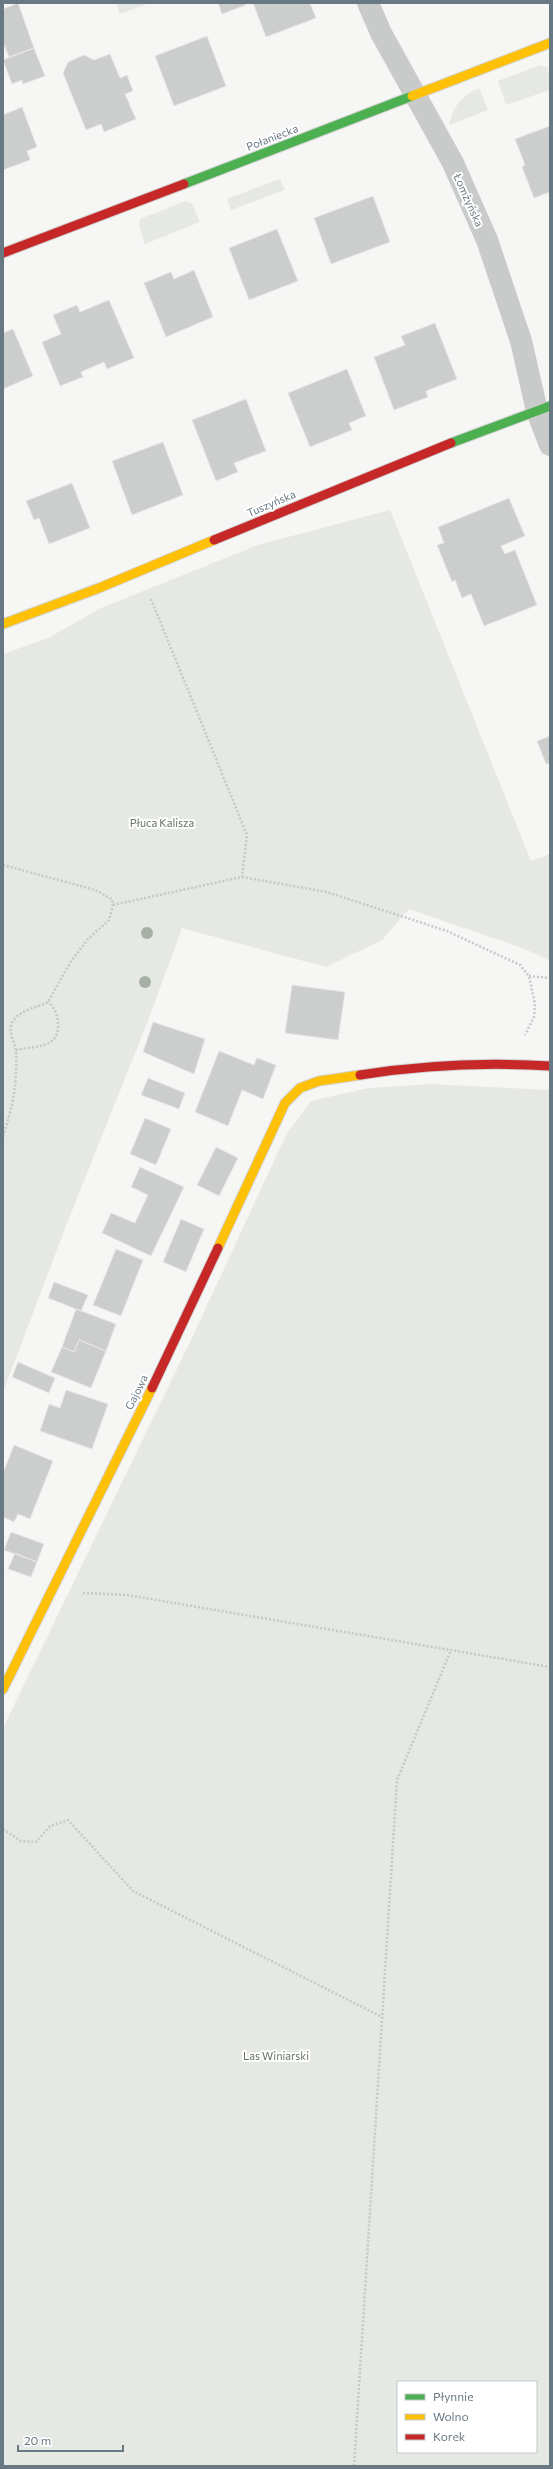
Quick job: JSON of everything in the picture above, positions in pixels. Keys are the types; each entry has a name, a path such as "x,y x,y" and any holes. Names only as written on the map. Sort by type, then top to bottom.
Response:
{"street":[{"name":"Łomżyńska","path":"368,3 381,33 417,94 453,163 487,240 543,409 550,445"},
{"name":"Połaniecka","path":"3,253 550,43"},
{"name":"Tuszyńska","path":"3,624 140,571 404,461 543,409"},
{"path":"504,1062 550,1066"},
{"name":"Gajowa","path":"3,1689 183,1325 285,1103 300,1088 319,1081 404,1068 504,1062"}],"path":[{"path":"140,571 247,835 242,877"},
{"path":"3,865 95,890 106,894 112,899 113,905 109,920 88,940 70,963 48,1002 28,1009 13,1020 11,1028 16,1050 16,1094 3,1137"},
{"path":"113,905 242,877 327,892 447,931 506,957 520,965 529,976 534,990 534,1017 529,1030 504,1062"},
{"path":"529,976 550,978"},
{"path":"16,1050 39,1048 50,1043 56,1038 58,1028 57,1015 48,1002"},
{"path":"50,1592 127,1595 550,1667"},
{"path":"354,2466 397,1780 451,1650"},
{"path":"3,1829 21,1841 36,1842 50,1826 68,1820 133,1891 382,2017"}],"green space":[{"path":"116,3 149,3 120,14"},
{"path":"541,65 548,68 550,90 506,105 498,81"},
{"path":"479,88 488,110 449,125 453,112 459,102"},
{"path":"280,179 285,190 231,210 227,199"},
{"path":"186,201 192,204 200,222 145,244 139,225 140,219"},
{"name":"Płuca Kalisza","path":"390,510 531,861 550,854 550,961 525,949 409,909 382,940 326,967 182,928 148,1021 66,1226 3,1392 3,654 48,638 101,608 258,545"},
{"name":"Las Winiarski","path":"431,1084 550,1090 550,2466 3,2466 3,1728 190,1342 287,1133 311,1101 369,1088"}],"building":[{"path":"18,3 34,48 9,57 3,42 3,9"},
{"path":"218,3 245,3 246,5 222,14"},
{"path":"253,3 310,3 316,18 266,37"},
{"path":"207,36 226,86 174,106 155,56"},
{"path":"34,48 45,76 23,84 22,80 12,84 3,60"},
{"path":"110,54 120,78 127,75 133,91 125,94 136,119 104,132 101,124 86,130 63,73 68,62 84,55 94,60"},
{"path":"22,107 37,147 27,151 30,160 3,170 3,115"},
{"path":"550,126 550,192 534,198 522,167 525,165 515,139"},
{"path":"373,196 390,242 331,264 314,218"},
{"path":"277,229 298,281 249,300 229,248"},
{"path":"194,270 213,317 166,337 144,283 171,272 174,279"},
{"path":"109,300 134,358 107,369 104,362 81,372 83,377 60,386 42,342 61,334 53,315 77,305 80,312"},
{"path":"435,323 457,379 426,391 428,397 394,410 374,357 405,345 401,336"},
{"path":"13,329 33,376 3,389 3,333"},
{"path":"347,369 366,416 349,423 352,430 310,447 288,393"},
{"path":"246,399 266,451 234,463 238,472 216,481 192,420"},
{"path":"163,442 183,495 132,515 112,461"},
{"path":"72,483 90,528 49,544 39,518 34,520 26,501"},
{"path":"509,498 525,536 501,546 505,554 515,550 537,605 484,626 471,594 462,598 455,580 452,582 437,545 444,543 438,527"},
{"path":"550,736 550,763 546,764 537,741"},
{"path":"292,985 345,992 338,1040 285,1033"},
{"path":"153,1022 205,1039 194,1074 143,1052"},
{"path":"219,1051 254,1065 257,1058 276,1065 263,1099 242,1090 228,1126 195,1112"},
{"path":"148,1078 185,1093 179,1109 141,1095"},
{"path":"145,1118 171,1129 156,1165 130,1154"},
{"path":"216,1147 238,1158 219,1196 197,1185"},
{"path":"140,1167 184,1187 151,1256 102,1233 111,1213 135,1223 148,1195 131,1187"},
{"path":"181,1219 204,1229 186,1272 163,1262"},
{"path":"116,1249 143,1260 121,1316 93,1305"},
{"path":"54,1282 88,1295 81,1311 48,1298"},
{"path":"76,1309 116,1324 106,1351 79,1340 74,1352 62,1347"},
{"path":"79,1340 106,1351 91,1388 51,1372 62,1347 74,1352"},
{"path":"18,1362 55,1378 49,1393 12,1377"},
{"path":"66,1390 108,1404 92,1449 40,1431 49,1404 60,1408"},
{"path":"14,1445 53,1461 30,1519 18,1514 14,1522 3,1517 3,1473"},
{"path":"11,1532 44,1544 37,1562 4,1550"},
{"path":"15,1553 37,1562 31,1577 8,1569"}],"traffic: fast":[{"path":"184,184 412,96"},
{"path":"451,443 550,406"}],"traffic: slow":[{"path":"412,96 550,43"},
{"path":"3,624 99,588 214,540"},
{"path":"218,1248 285,1103 300,1088 319,1081 360,1075"},
{"path":"3,1689 152,1388"}],"traffic: jam":[{"path":"3,253 184,184"},
{"path":"214,540 451,443"},
{"path":"360,1075 455,1065 502,1064 550,1066"},
{"path":"152,1388 218,1248"}]}
